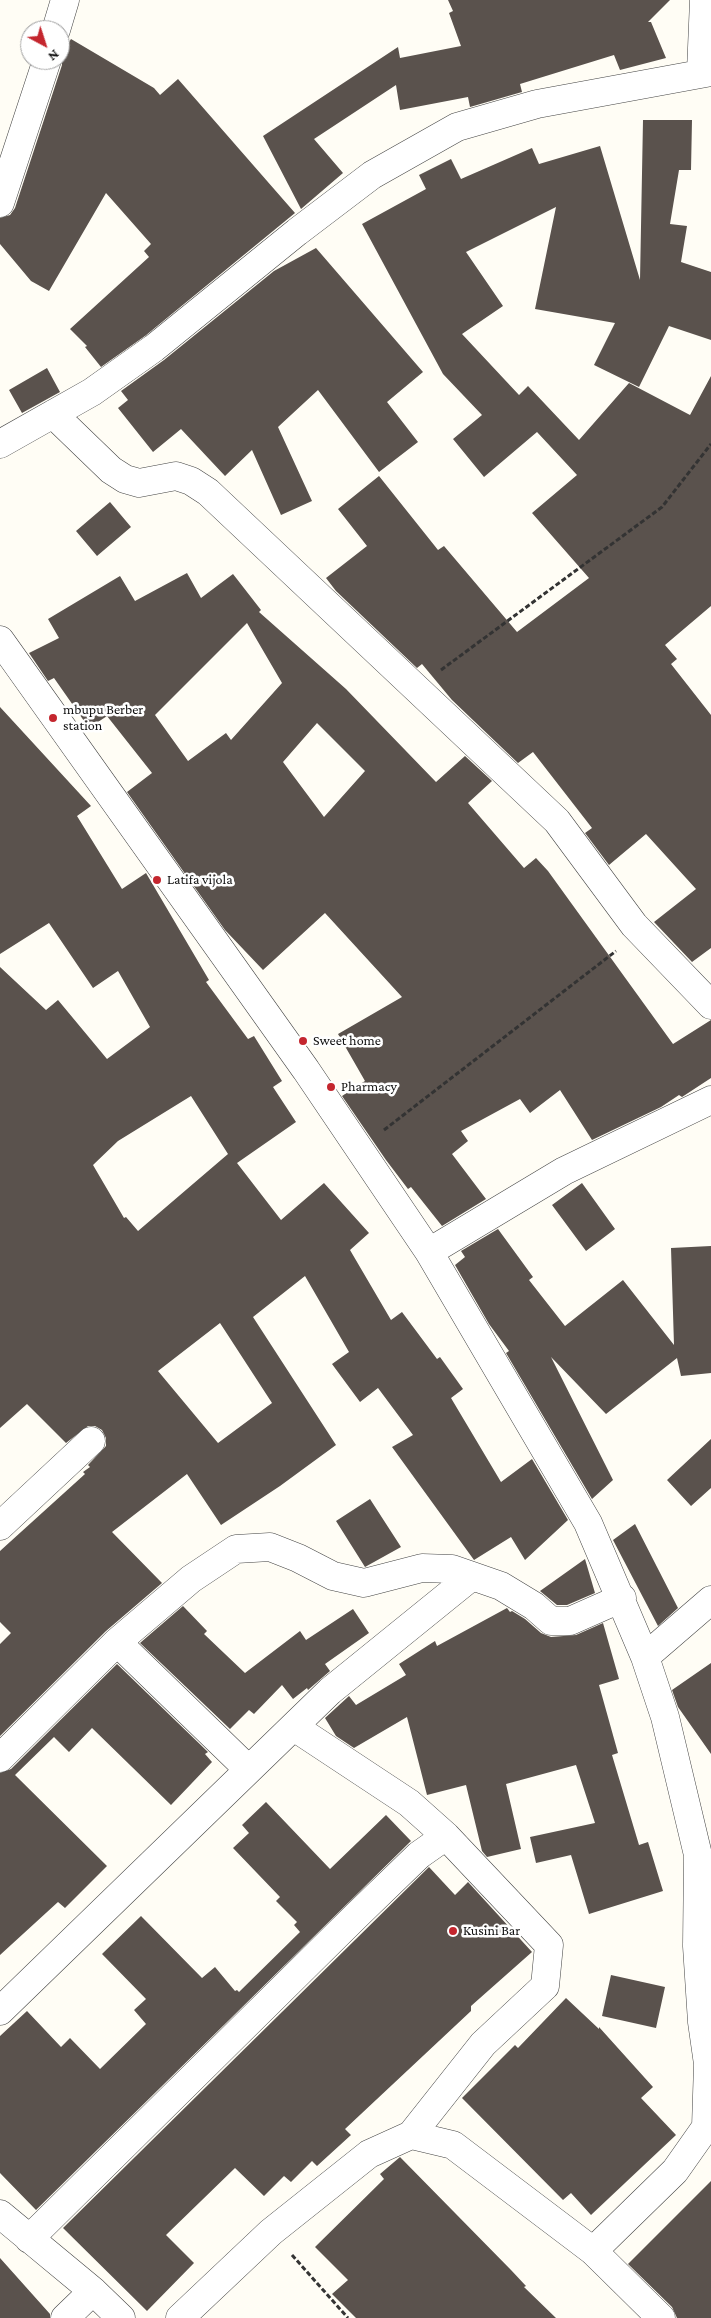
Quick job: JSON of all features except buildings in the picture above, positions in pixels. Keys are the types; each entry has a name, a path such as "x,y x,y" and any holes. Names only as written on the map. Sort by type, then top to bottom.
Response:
{"street":[{"path":"59,20 65,0"},
{"path":"0,444 92,392 154,348 297,232 372,175 457,127 537,104 706,72 704,0"},
{"path":"0,203 44,70"},
{"path":"53,414 111,470 125,479 139,483 176,476 191,481 208,492 557,821 640,932 711,1005"},
{"path":"0,640 360,1148 429,1252 588,1523 622,1598 645,1657 705,1850 697,1946 702,2022 708,2064 706,2127 675,2171 593,2251"},
{"path":"429,1252 564,1172 711,1100"},
{"path":"0,1526 91,1441"},
{"path":"0,1758 117,1642 191,1579 236,1549 270,1547 298,1558 332,1576 364,1583 422,1568 452,1569 501,1586 534,1606 551,1621 570,1621 622,1598"},
{"path":"0,2012 330,1691 472,1576"},
{"path":"645,1657 711,1600"},
{"path":"117,1642 248,1769"},
{"path":"180,2318 271,2232 369,2154 411,2135 483,2044 545,1986 549,1945 446,1836 409,1803 294,1727"},
{"path":"29,2239 419,1855 446,1836"},
{"path":"411,2135 453,2145 593,2251 662,2318"},
{"path":"0,2214 121,2318"},
{"path":"65,2318 93,2292"}],"path":[{"path":"417,688 662,507 711,444"},
{"path":"360,1148 640,932"},
{"path":"271,2232 348,2318"}],"place":[{"name":"mbupu Berber station","path":"53,718"},
{"name":"Latifa vijola","path":"157,880"},
{"name":"Sweet home","path":"303,1041"},
{"name":"Pharmacy","path":"331,1087"},
{"name":"Kusini Bar","path":"453,1931"}]}
